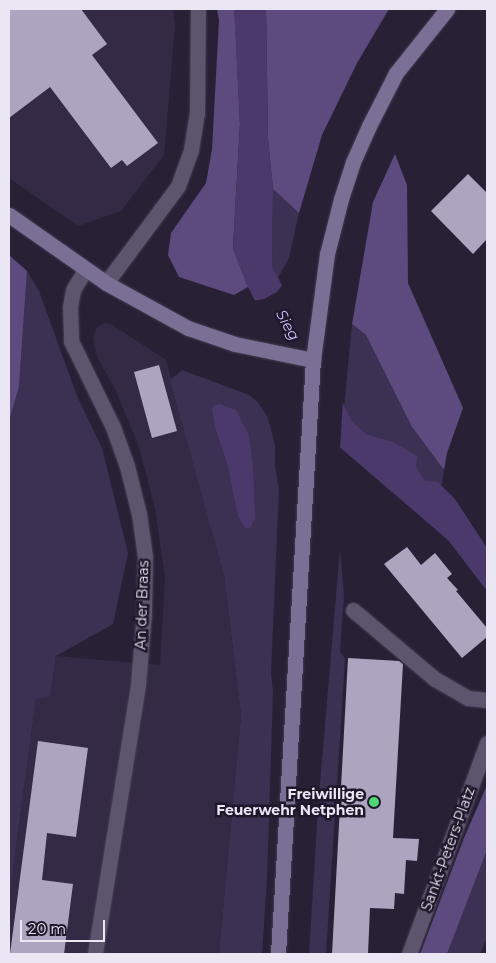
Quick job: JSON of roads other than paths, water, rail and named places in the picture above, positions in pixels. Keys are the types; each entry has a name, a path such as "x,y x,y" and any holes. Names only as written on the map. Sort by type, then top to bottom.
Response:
{"main road":[{"path":"278,954 313,360 331,235 353,162 396,73 447,9"},
{"path":"9,215 85,270 188,328 235,344 313,360"}],"street":[{"path":"106,283 178,186 191,150 197,114 198,9"},
{"name":"An der Braas","path":"85,270 72,290 70,306 71,341 113,427 127,466 139,514 145,556 144,613 138,685 96,954"},
{"path":"354,610 435,679 468,698 487,700"},
{"name":"Sankt-Peters-Platz","path":"409,954 487,743"}],"water":[{"name":"Sieg","path":"234,9 266,9 268,139 273,189 272,266 352,421 366,434 393,442 417,456 416,466 425,481 438,482 455,499 487,548 487,591 448,540 322,432 248,287 233,248 240,124"},
{"path":"219,404 236,410 249,435 253,467 255,518 250,528 245,528 238,516 228,466 216,430 212,410 214,406"}],"place":[{"name":"Freiwillige Feuerwehr Netphen","path":"374,802"}]}
